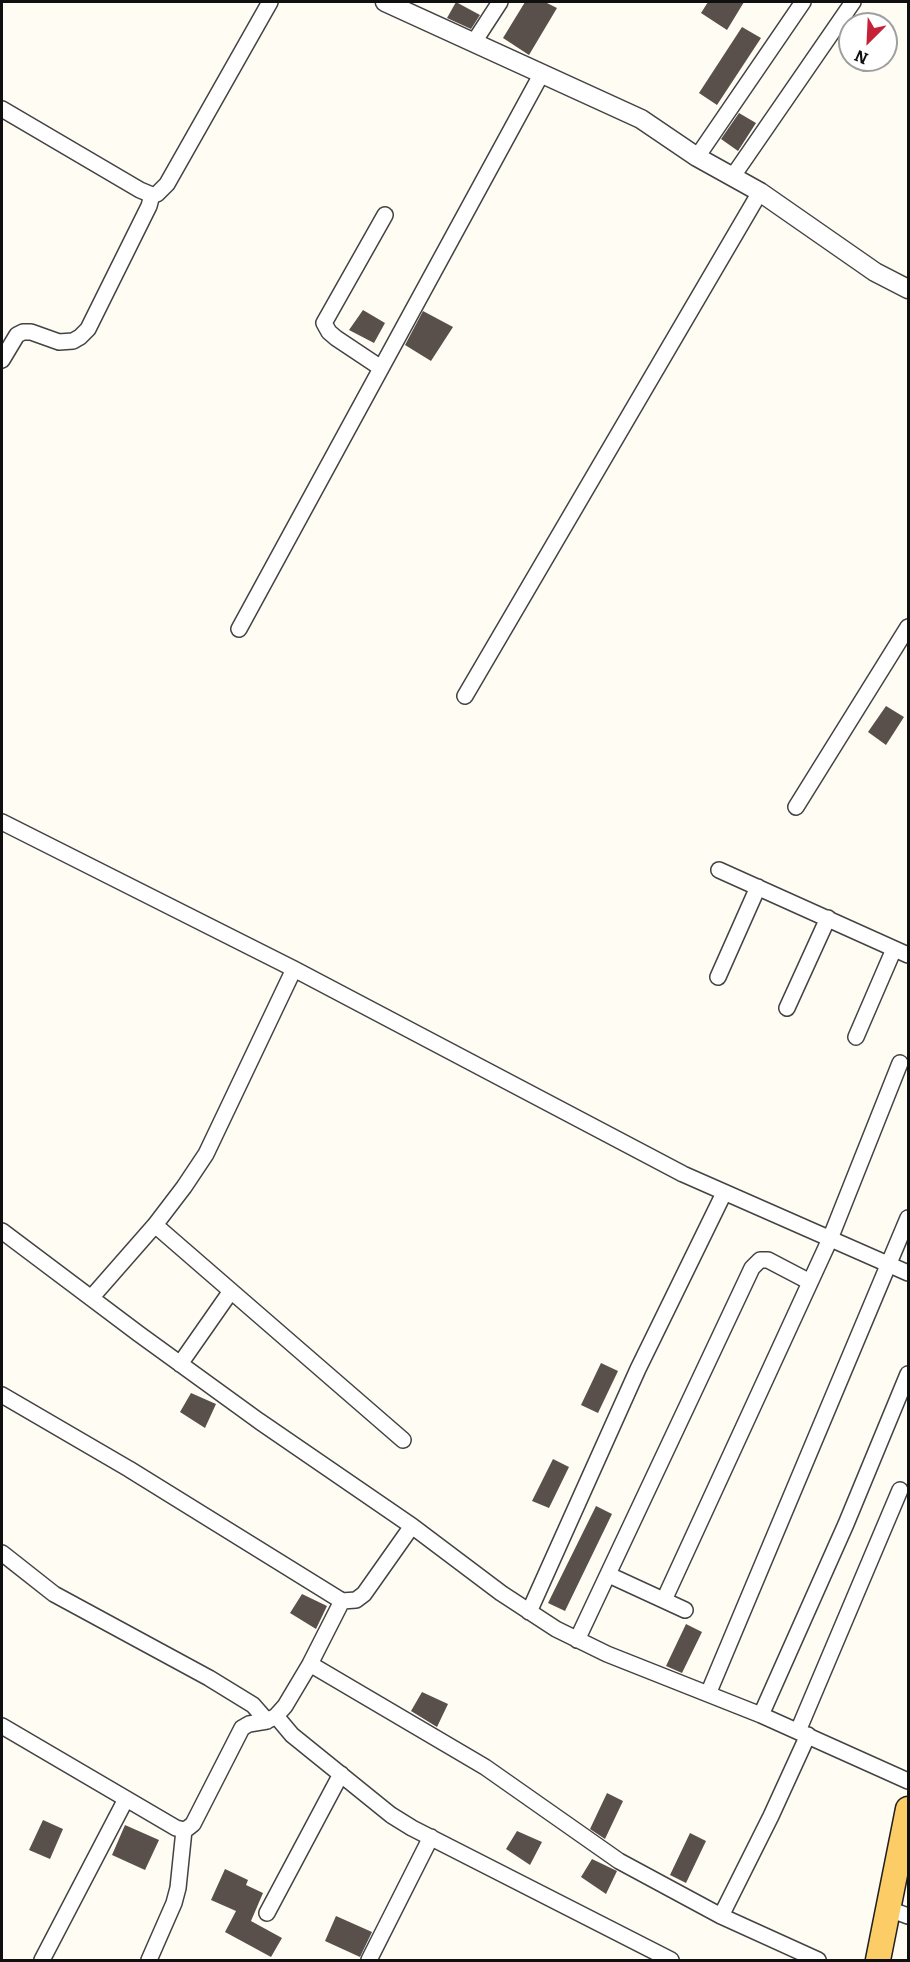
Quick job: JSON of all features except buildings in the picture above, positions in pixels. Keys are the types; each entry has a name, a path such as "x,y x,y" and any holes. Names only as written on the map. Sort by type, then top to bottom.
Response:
{"main road":[{"path":"878,1960 899,1912 909,1809"}],"street":[{"path":"2,110 140,190 152,195 162,191 270,2"},
{"path":"385,2 641,119 698,157 760,192 875,272 909,289"},
{"path":"474,42 500,2"},
{"path":"698,157 803,2"},
{"path":"733,176 854,2"},
{"path":"239,629 542,74"},
{"path":"465,696 760,192"},
{"path":"2,360 17,334 31,332 58,342 74,341 88,329 149,206 152,195"},
{"path":"381,368 336,338 324,323 385,215"},
{"path":"796,807 909,627"},
{"path":"2,822 294,969 683,1174 909,1273"},
{"path":"719,870 909,955"},
{"path":"718,977 758,887"},
{"path":"787,1008 828,918"},
{"path":"856,1037 894,949"},
{"path":"91,1298 155,1225 206,1154 294,969"},
{"path":"664,1600 830,1239 900,1063"},
{"path":"529,1612 638,1369 724,1192"},
{"path":"708,1694 909,1218"},
{"path":"155,1225 403,1440"},
{"path":"2,1231 180,1364 412,1526 529,1612 577,1640 607,1654 761,1715 909,1781"},
{"path":"577,1640 752,1268 760,1260 768,1260 810,1282"},
{"path":"180,1364 231,1291"},
{"path":"761,1715 846,1524 909,1374"},
{"path":"2,1395 129,1469 342,1601 356,1600 364,1594 412,1526"},
{"path":"721,1916 771,1816 900,1490"},
{"path":"2,1553 54,1594 115,1629 167,1654 253,1705 391,1815 431,1838 671,1960"},
{"path":"609,1575 685,1610"},
{"path":"2,1726 176,1828 184,1830 193,1824 242,1728 271,1718 290,1700 342,1601"},
{"path":"310,1664 485,1767 619,1861 721,1916 818,1960"},
{"path":"267,1913 341,1774"},
{"path":"42,1960 126,1798"},
{"path":"149,1960 176,1896 184,1830"},
{"path":"369,1960 431,1838"}]}
